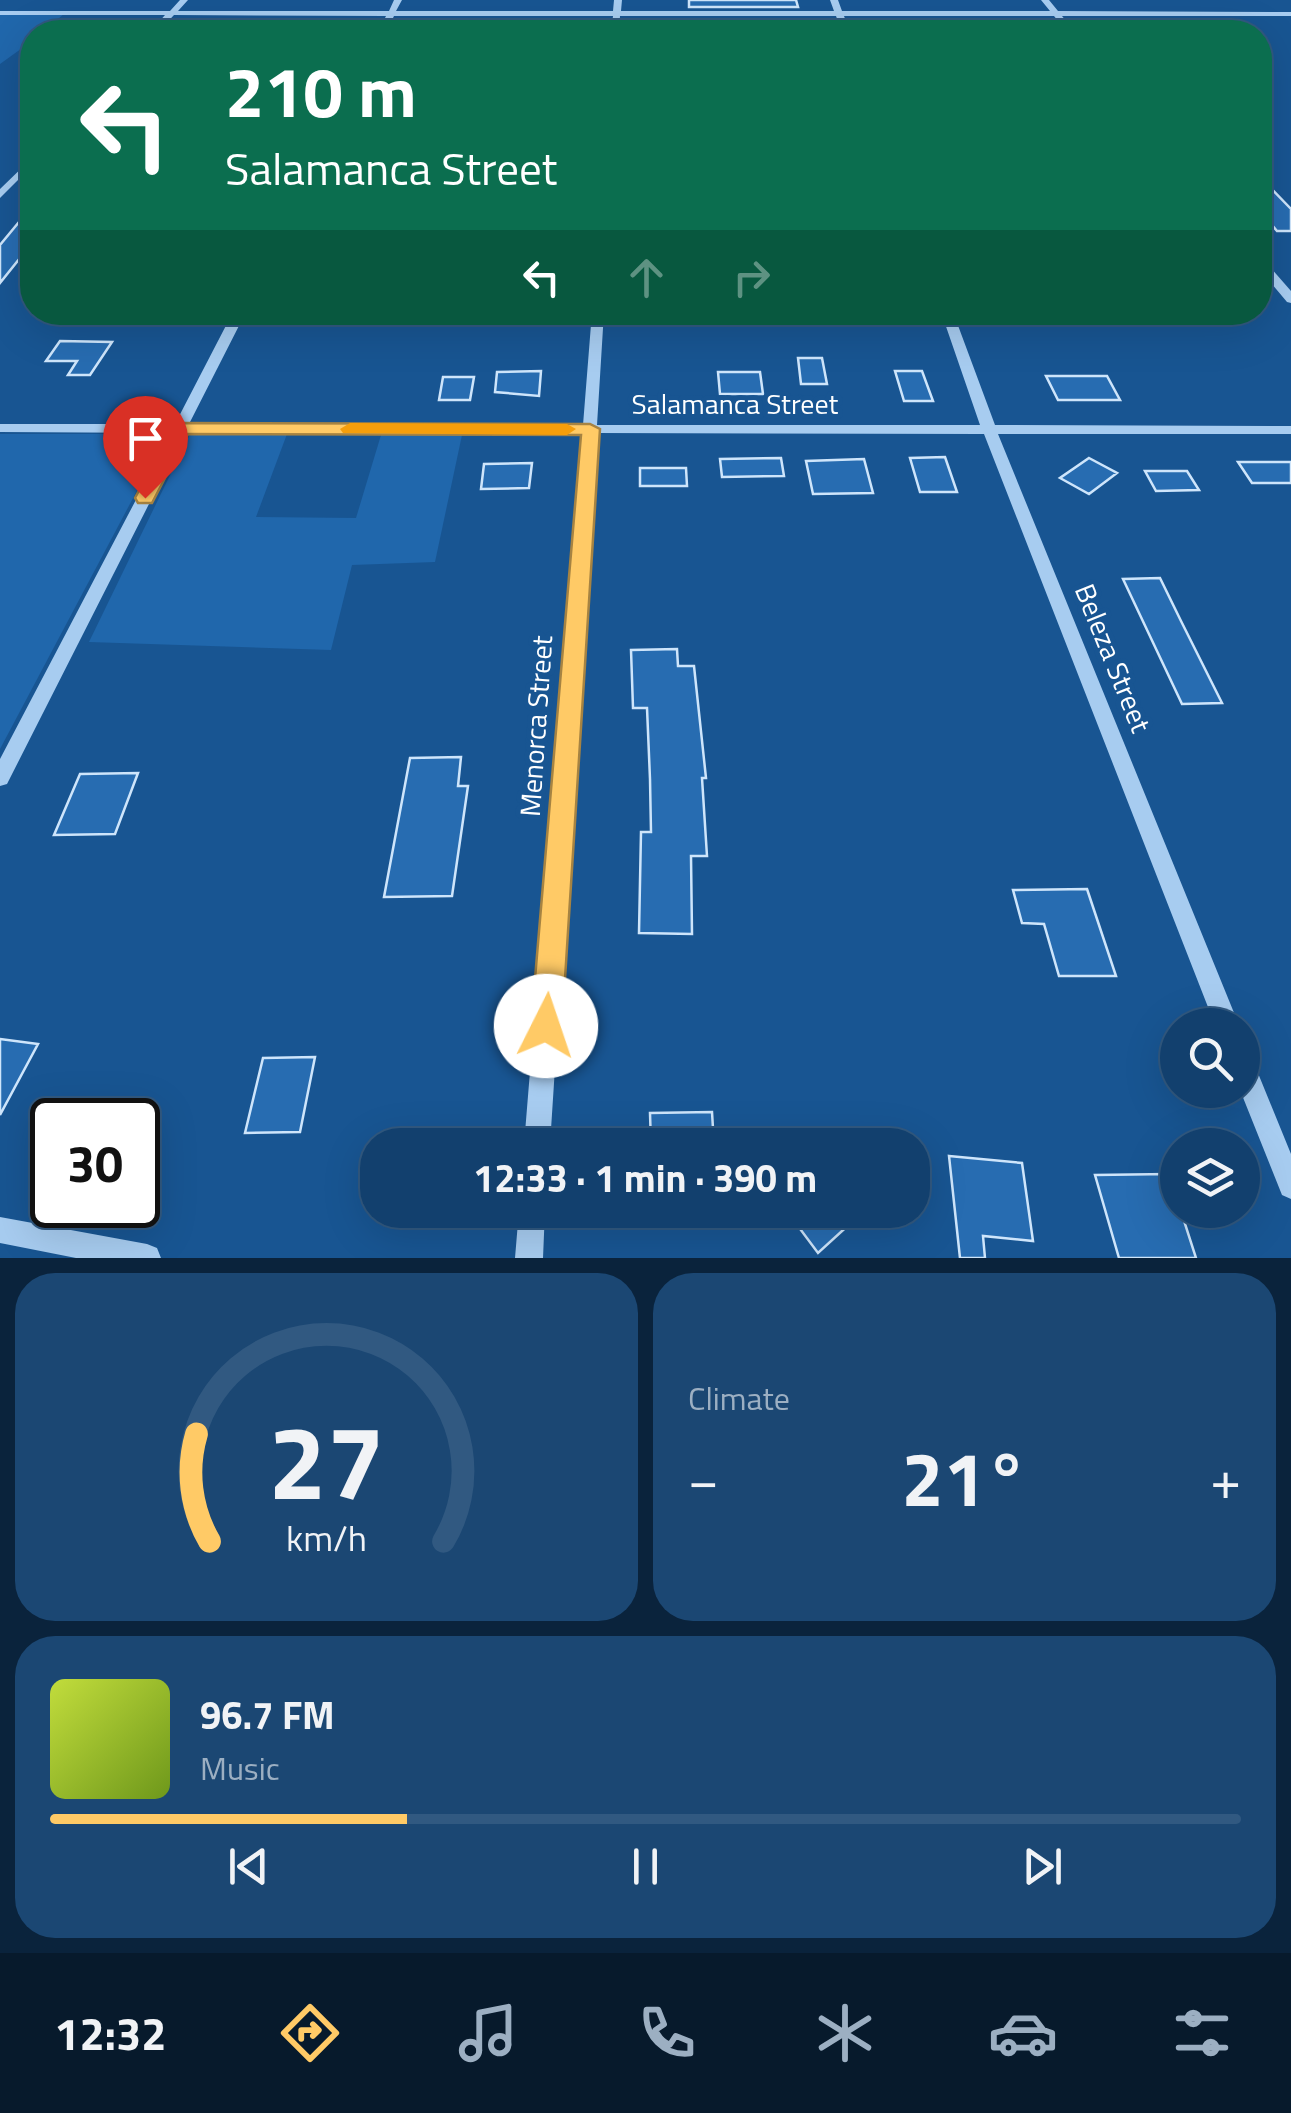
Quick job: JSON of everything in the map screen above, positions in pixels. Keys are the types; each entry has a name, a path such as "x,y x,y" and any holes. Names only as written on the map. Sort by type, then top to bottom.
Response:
{"street":[{"path":"165,20 184,0"},
{"path":"388,20 398,0"},
{"path":"616,20 618,0"},
{"path":"834,0 842,20"},
{"path":"1045,0 1061,20"},
{"path":"1262,0 1291,24"},
{"path":"0,13 1291,14"},
{"path":"0,195 20,174"},
{"path":"1272,276 1291,299"},
{"path":"0,778 234,325"},
{"name":"Menorca Street","path":"538,1128 597,325"},
{"name":"Beleza Street","path":"952,325 989,429 1220,1008"},
{"name":"Salamanca Street","path":"0,428 1291,430"},
{"path":"1260,1108 1291,1186"},
{"path":"529,1258 531,1228"},
{"path":"0,1230 147,1258"}],"shaded area":[{"path":"64,14 57,20 20,20 20,50 0,64 0,15"},
{"path":"0,434 167,434 0,749"},
{"path":"190,434 287,434 256,517 356,518 381,435 462,435 435,562 352,565 331,650 89,642"}],"building":[{"path":"689,0 796,0 798,7 689,7"},
{"path":"1272,189 1291,209 1291,231 1277,231 1272,225"},
{"path":"20,222 20,258 0,283 0,245"},
{"path":"60,341 112,342 90,375 68,375 77,361 46,361"},
{"path":"798,358 822,358 827,384 801,384"},
{"path":"541,371 539,396 495,392 497,372"},
{"path":"895,371 922,371 933,401 904,401"},
{"path":"718,372 760,372 763,394 720,394"},
{"path":"1046,376 1107,376 1120,400 1058,400"},
{"path":"443,377 474,377 470,400 439,400"},
{"path":"945,457 957,492 920,492 910,458"},
{"path":"781,458 784,476 722,477 720,459"},
{"path":"1089,458 1117,473 1089,494 1060,478"},
{"path":"864,459 873,493 813,494 806,461"},
{"path":"1238,462 1291,462 1291,483 1252,483"},
{"path":"532,463 529,488 481,489 484,464"},
{"path":"640,468 686,468 687,486 640,486"},
{"path":"1145,471 1187,471 1199,490 1156,491"},
{"path":"1160,578 1222,703 1182,704 1123,579"},
{"path":"677,649 678,666 694,666 706,778 702,778 707,856 691,856 692,934 639,933 641,832 651,832 650,779 647,708 633,708 631,650"},
{"path":"461,757 458,786 468,786 452,896 384,897 410,758"},
{"path":"138,773 115,834 54,835 80,774"},
{"path":"1087,889 1116,976 1059,976 1044,924 1022,923 1013,890"},
{"path":"0,1039 38,1044 0,1115"},
{"path":"315,1057 300,1132 245,1133 263,1058"},
{"path":"712,1112 713,1128 650,1128 650,1113"},
{"path":"949,1156 1022,1163 1033,1241 983,1236 985,1258 960,1258"},
{"path":"1160,1174 1160,1228 1186,1228 1196,1258 1119,1258 1095,1175"},
{"path":"799,1228 845,1228 818,1253"}],"slow traffic":[{"path":"350,429 567,429"}],"route":[{"path":"145,498 182,428 590,429 546,1026"}]}
